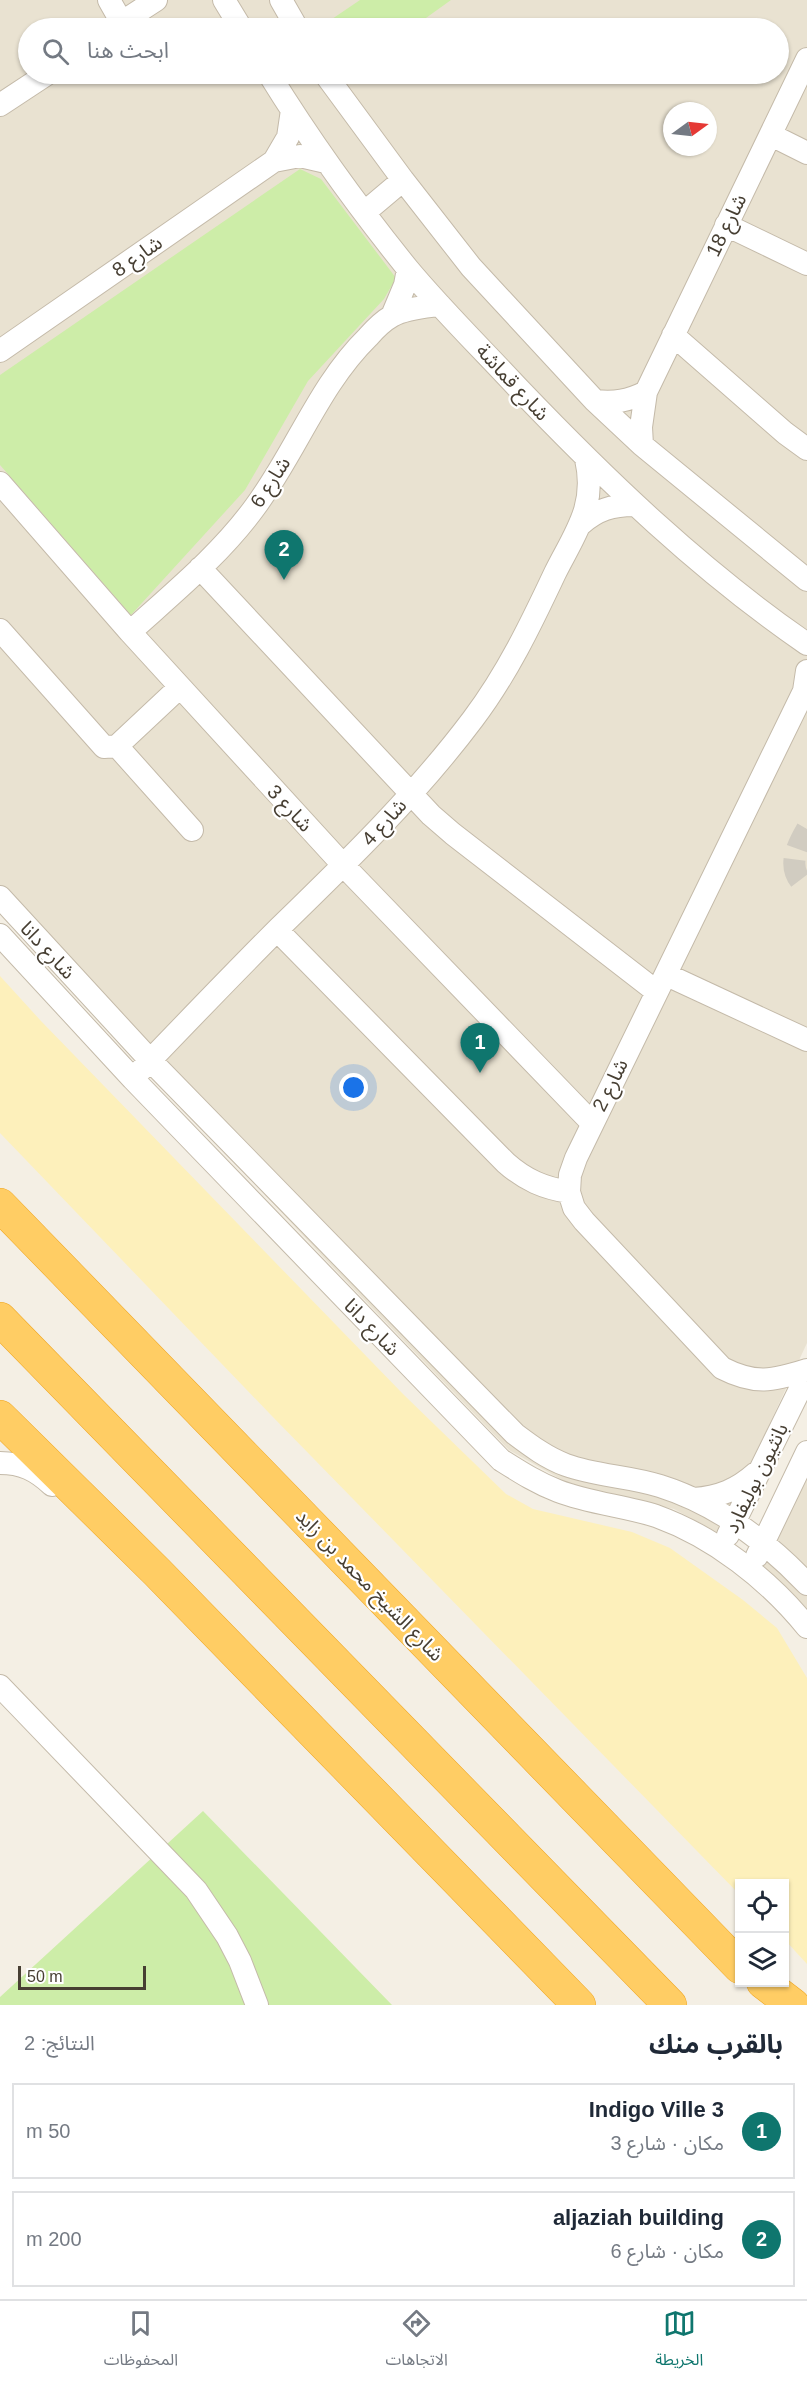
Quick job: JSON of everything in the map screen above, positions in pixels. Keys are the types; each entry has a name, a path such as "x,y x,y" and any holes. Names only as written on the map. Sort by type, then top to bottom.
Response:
{"highway":[{"name":"شارع الشيخ محمد بن زايد","path":"0,1204 735,1962"},
{"path":"0,1319 670,2005"},
{"path":"0,1397 61,1460 114,1529"},
{"path":"0,1417 157,1572 579,2005"},
{"name":"شارع الشيخ محمد بن زايد","path":"758,1987 775,2005"},
{"path":"768,1987 793,2005"}],"street":[{"path":"109,0 115,18"},
{"path":"129,18 156,0"},
{"path":"224,0 235,18"},
{"path":"281,0 291,18"},
{"name":"شارع 18","path":"642,445 642,418 646,392 807,58"},
{"path":"0,105 32,84"},
{"name":"شارع قماشة","path":"275,84 326,162 408,269 440,305 586,459 634,505 717,576 804,642"},
{"path":"332,84 471,267 595,401 642,445 807,580"},
{"name":"شارع 8","path":"0,351 274,160 288,137 292,110"},
{"path":"771,135 807,153"},
{"name":"شارع 8","path":"274,160 300,156 326,162"},
{"path":"365,212 403,180"},
{"path":"726,225 807,264"},
{"name":"شارع 6","path":"392,316 403,293 408,269"},
{"name":"شارع 6","path":"130,632 234,534 274,478 331,382 347,359 375,329 392,316 407,310 440,305"},
{"path":"673,335 785,433 807,449"},
{"path":"595,401 613,403 630,400 646,392"},
{"name":"شارع 4","path":"133,1079 277,930 344,866 443,757 501,677 526,635 581,524 590,492 590,475 586,459"},
{"name":"شارع 3","path":"0,483 130,632 344,866 592,1123"},
{"path":"581,524 592,514 605,508 634,505"},
{"path":"200,568 410,793 453,834 662,983 807,1040"},
{"path":"0,630 104,747 117,746 180,687"},
{"path":"804,642 807,663"},
{"name":"شارع 2","path":"569,1192 570,1175 592,1123 806,684"},
{"path":"117,746 192,830"},
{"name":"شارع دانا","path":"0,897 150,1060 515,1434 540,1452 567,1465 596,1473 630,1477 694,1499 734,1522 764,1543 807,1584"},
{"path":"277,930 506,1163 535,1183 569,1192 574,1208 585,1221 722,1368 738,1376 754,1380 771,1380 807,1370"},
{"name":"شارع دانا","path":"0,935 133,1079 501,1460 529,1479 560,1492 625,1507 687,1529 721,1549 750,1571 774,1591 807,1626"},
{"name":"بانثيون بوليفارد","path":"721,1549 807,1375"},
{"name":"بانثيون بوليفارد","path":"750,1571 807,1452"},
{"path":"0,1463 20,1465 39,1473 103,1535 157,1572"},
{"path":"694,1499 712,1498 730,1492 746,1483 759,1470"},
{"path":"0,1686 196,1890 227,1936 240,1961 257,2005"}],"shaded area":[{"path":"0,0 807,0 807,1343 719,1533 674,1509 573,1486 509,1450 327,1261 0,912"},
{"path":"807,1451 807,1629 750,1571"}],"green space":[{"path":"360,0 451,0 426,18 333,18"},
{"path":"300,169 321,179 396,278 384,299 308,381 245,490 131,615 0,465 0,375"},
{"path":"203,1811 392,2005 0,2005 0,1997"}],"sand":[{"path":"0,976 403,1394 506,1494 533,1509 632,1532 670,1548 743,1600 777,1628 807,1678 807,1964 789,1944 789,1879 735,1879 735,1890 270,1414 0,1133"}],"tunnel":[{"path":"807,829 796,851 794,866 800,880 807,887"}],"place":[{"name":"aljaziah building","path":"284,580"},
{"name":"Indigo Ville 3","path":"480,1073"}]}
